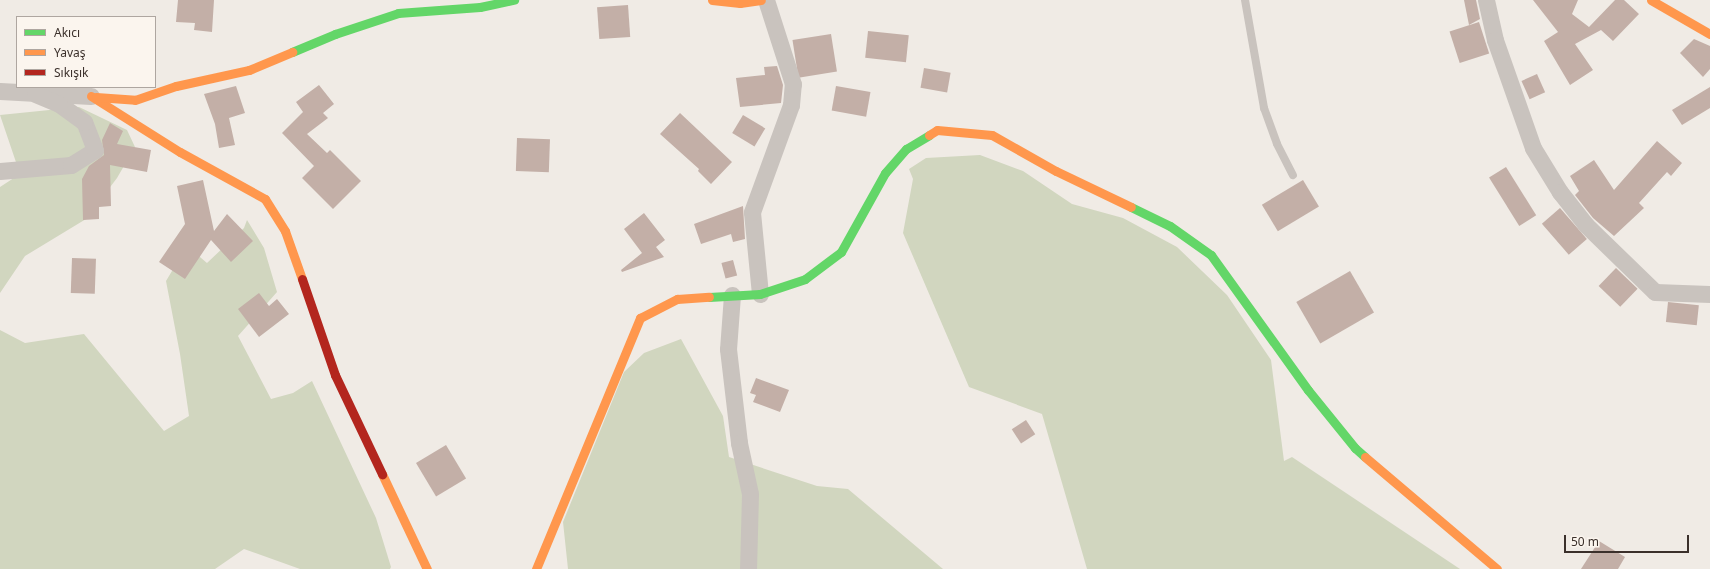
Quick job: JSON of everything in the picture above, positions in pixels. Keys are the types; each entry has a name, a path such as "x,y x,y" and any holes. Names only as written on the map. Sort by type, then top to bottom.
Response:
{"street":[{"path":"35,94 91,96 135,100 176,86 249,70 335,34 398,13 480,7 514,0"},
{"path":"712,0 740,3 761,0"},
{"path":"760,294 752,212 791,105 793,84 766,0"},
{"path":"1486,0 1495,40 1533,148 1564,197 1586,225 1655,292 1710,294"},
{"path":"1651,0 1710,34"},
{"path":"0,91 17,90 35,94 59,104 84,122 95,150 71,165 0,171"},
{"path":"91,96 180,152 265,198 285,231 335,375 427,569"},
{"path":"536,569 640,318 677,299 760,294 805,279 841,252 885,173 906,148 937,130 992,135 1056,171 1170,226 1211,255 1308,390 1355,448 1497,569"},
{"path":"732,295 728,349 739,443 750,494 748,569"}],"lane":[{"path":"1244,0 1264,108 1276,144 1293,175"}],"green space":[{"path":"79,107 127,130 135,147 117,178 86,219 25,256 0,293 0,187 20,174 0,115"},
{"path":"980,155 1023,171 1072,204 1123,218 1177,247 1227,295 1271,360 1284,461 1292,457 1460,569 1087,569 1042,414 969,387 903,233 913,179 909,169 926,158"},
{"path":"247,220 264,248 277,292 238,336 271,399 293,393 312,381 376,518 391,567 390,569 300,569 244,549 215,569 0,569 0,330 25,343 84,334 164,431 189,416 180,354 166,281 187,246 207,263 244,228"},
{"path":"681,339 723,416 729,457 817,486 848,489 943,569 568,569 563,522 624,372 644,353"}],"building":[{"path":"178,0 214,0 212,32 194,30 195,23 176,22"},
{"path":"1464,0 1476,0 1480,19 1469,25"},
{"path":"1533,0 1578,0 1572,14 1589,27 1615,0 1624,0 1639,14 1613,41 1601,30 1575,44 1593,70 1570,85 1544,41 1558,32"},
{"path":"628,5 630,37 599,39 597,7"},
{"path":"1479,22 1489,53 1460,63 1450,32"},
{"path":"868,31 909,35 906,62 865,58"},
{"path":"831,34 837,72 798,78 792,40"},
{"path":"1694,39 1710,46 1710,69 1703,77 1680,53"},
{"path":"777,66 783,85 781,103 740,107 736,78 765,75 764,67"},
{"path":"924,68 951,73 947,92 921,88"},
{"path":"1537,74 1545,92 1530,99 1521,81"},
{"path":"319,85 334,104 323,113 328,118 307,134 327,153 330,150 361,181 333,209 302,178 314,166 282,133 303,112 296,102"},
{"path":"236,86 245,113 229,118 235,145 219,148 215,124 204,94"},
{"path":"836,86 870,92 866,117 832,111"},
{"path":"1710,87 1710,108 1682,125 1672,110"},
{"path":"680,113 732,162 711,184 698,171 699,169 660,134"},
{"path":"743,115 765,128 754,146 732,133"},
{"path":"110,123 123,131 117,144 151,150 147,172 110,165 111,206 99,207 99,219 83,220 82,179 89,166 104,155 102,140"},
{"path":"517,138 550,139 549,172 516,171"},
{"path":"1657,141 1682,163 1671,176 1667,172 1639,203 1644,208 1614,236 1593,218 1575,195 1579,191 1570,176 1594,160 1614,190"},
{"path":"1506,167 1536,215 1519,226 1489,178"},
{"path":"203,180 214,231 227,214 253,241 231,262 211,240 185,279 159,262 185,224 177,186"},
{"path":"1303,180 1319,207 1278,231 1262,205"},
{"path":"743,206 745,239 733,242 731,234 701,244 694,224"},
{"path":"1560,208 1587,239 1569,255 1542,224"},
{"path":"644,213 665,240 656,247 664,257 622,272 621,270 642,253 624,229"},
{"path":"72,258 96,259 95,294 71,293"},
{"path":"733,260 737,275 726,279 721,263"},
{"path":"1616,268 1638,289 1620,307 1599,286"},
{"path":"1350,271 1374,313 1320,344 1296,302"},
{"path":"259,293 269,306 277,299 289,314 259,337 238,309"},
{"path":"1668,302 1699,305 1697,325 1666,322"},
{"path":"756,378 789,390 780,412 753,402 756,395 750,393"},
{"path":"1026,420 1035,434 1021,444 1012,429"},
{"path":"446,445 466,478 436,496 416,463"},
{"path":"1599,541 1625,557 1618,569 1581,569"}],"traffic: fast":[{"path":"292,52 335,34 398,13 480,7 514,0"},
{"path":"709,297 760,294 805,279 841,252 885,173 906,149 929,135"},
{"path":"1131,207 1170,226 1211,255 1308,390 1355,448 1365,457"}],"traffic: slow":[{"path":"712,0 740,3 761,0"},
{"path":"1651,0 1710,34"},
{"path":"96,97 135,100 176,86 249,70 292,52"},
{"path":"91,96 180,152 265,199 285,231 302,279"},
{"path":"929,135 937,130 992,135 1056,171 1131,207"},
{"path":"536,569 640,318 677,299 709,297"},
{"path":"1365,457 1497,569"},
{"path":"382,474 427,569"}],"traffic: jam":[{"path":"302,279 335,375 382,474"}]}
